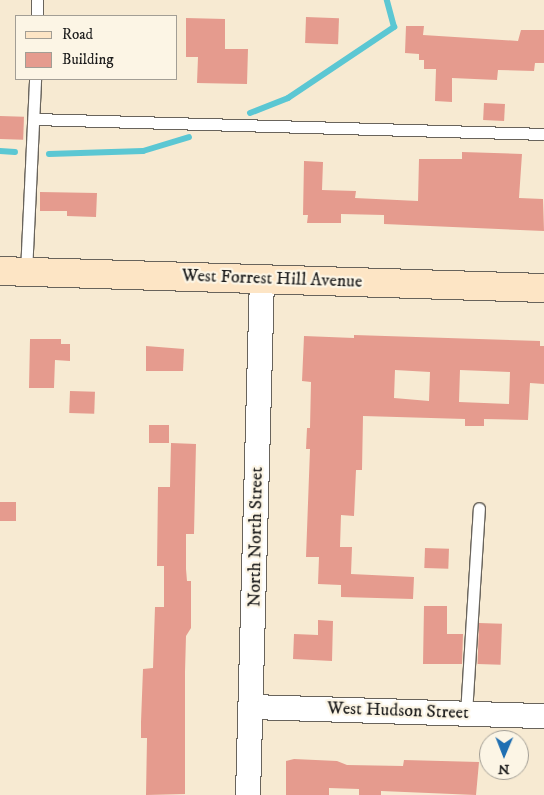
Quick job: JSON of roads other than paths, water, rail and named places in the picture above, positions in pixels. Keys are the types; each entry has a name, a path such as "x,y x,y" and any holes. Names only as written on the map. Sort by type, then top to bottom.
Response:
{"main road":[{"name":"West Forrest Hill Avenue","path":"13,272 544,288"}],"street":[{"name":"North North Street","path":"248,795 252,707 262,279"},
{"name":"West Hudson Street","path":"252,707 544,716"}],"lane":[{"path":"37,0 37,15"},
{"path":"13,272 34,119 35,80"},
{"path":"34,119 544,134"},
{"path":"466,713 479,508"}],"waterway":[{"path":"250,113 288,98 394,27 387,0"},
{"path":"49,154 143,151 189,137"},
{"path":"0,151 15,152"}]}
